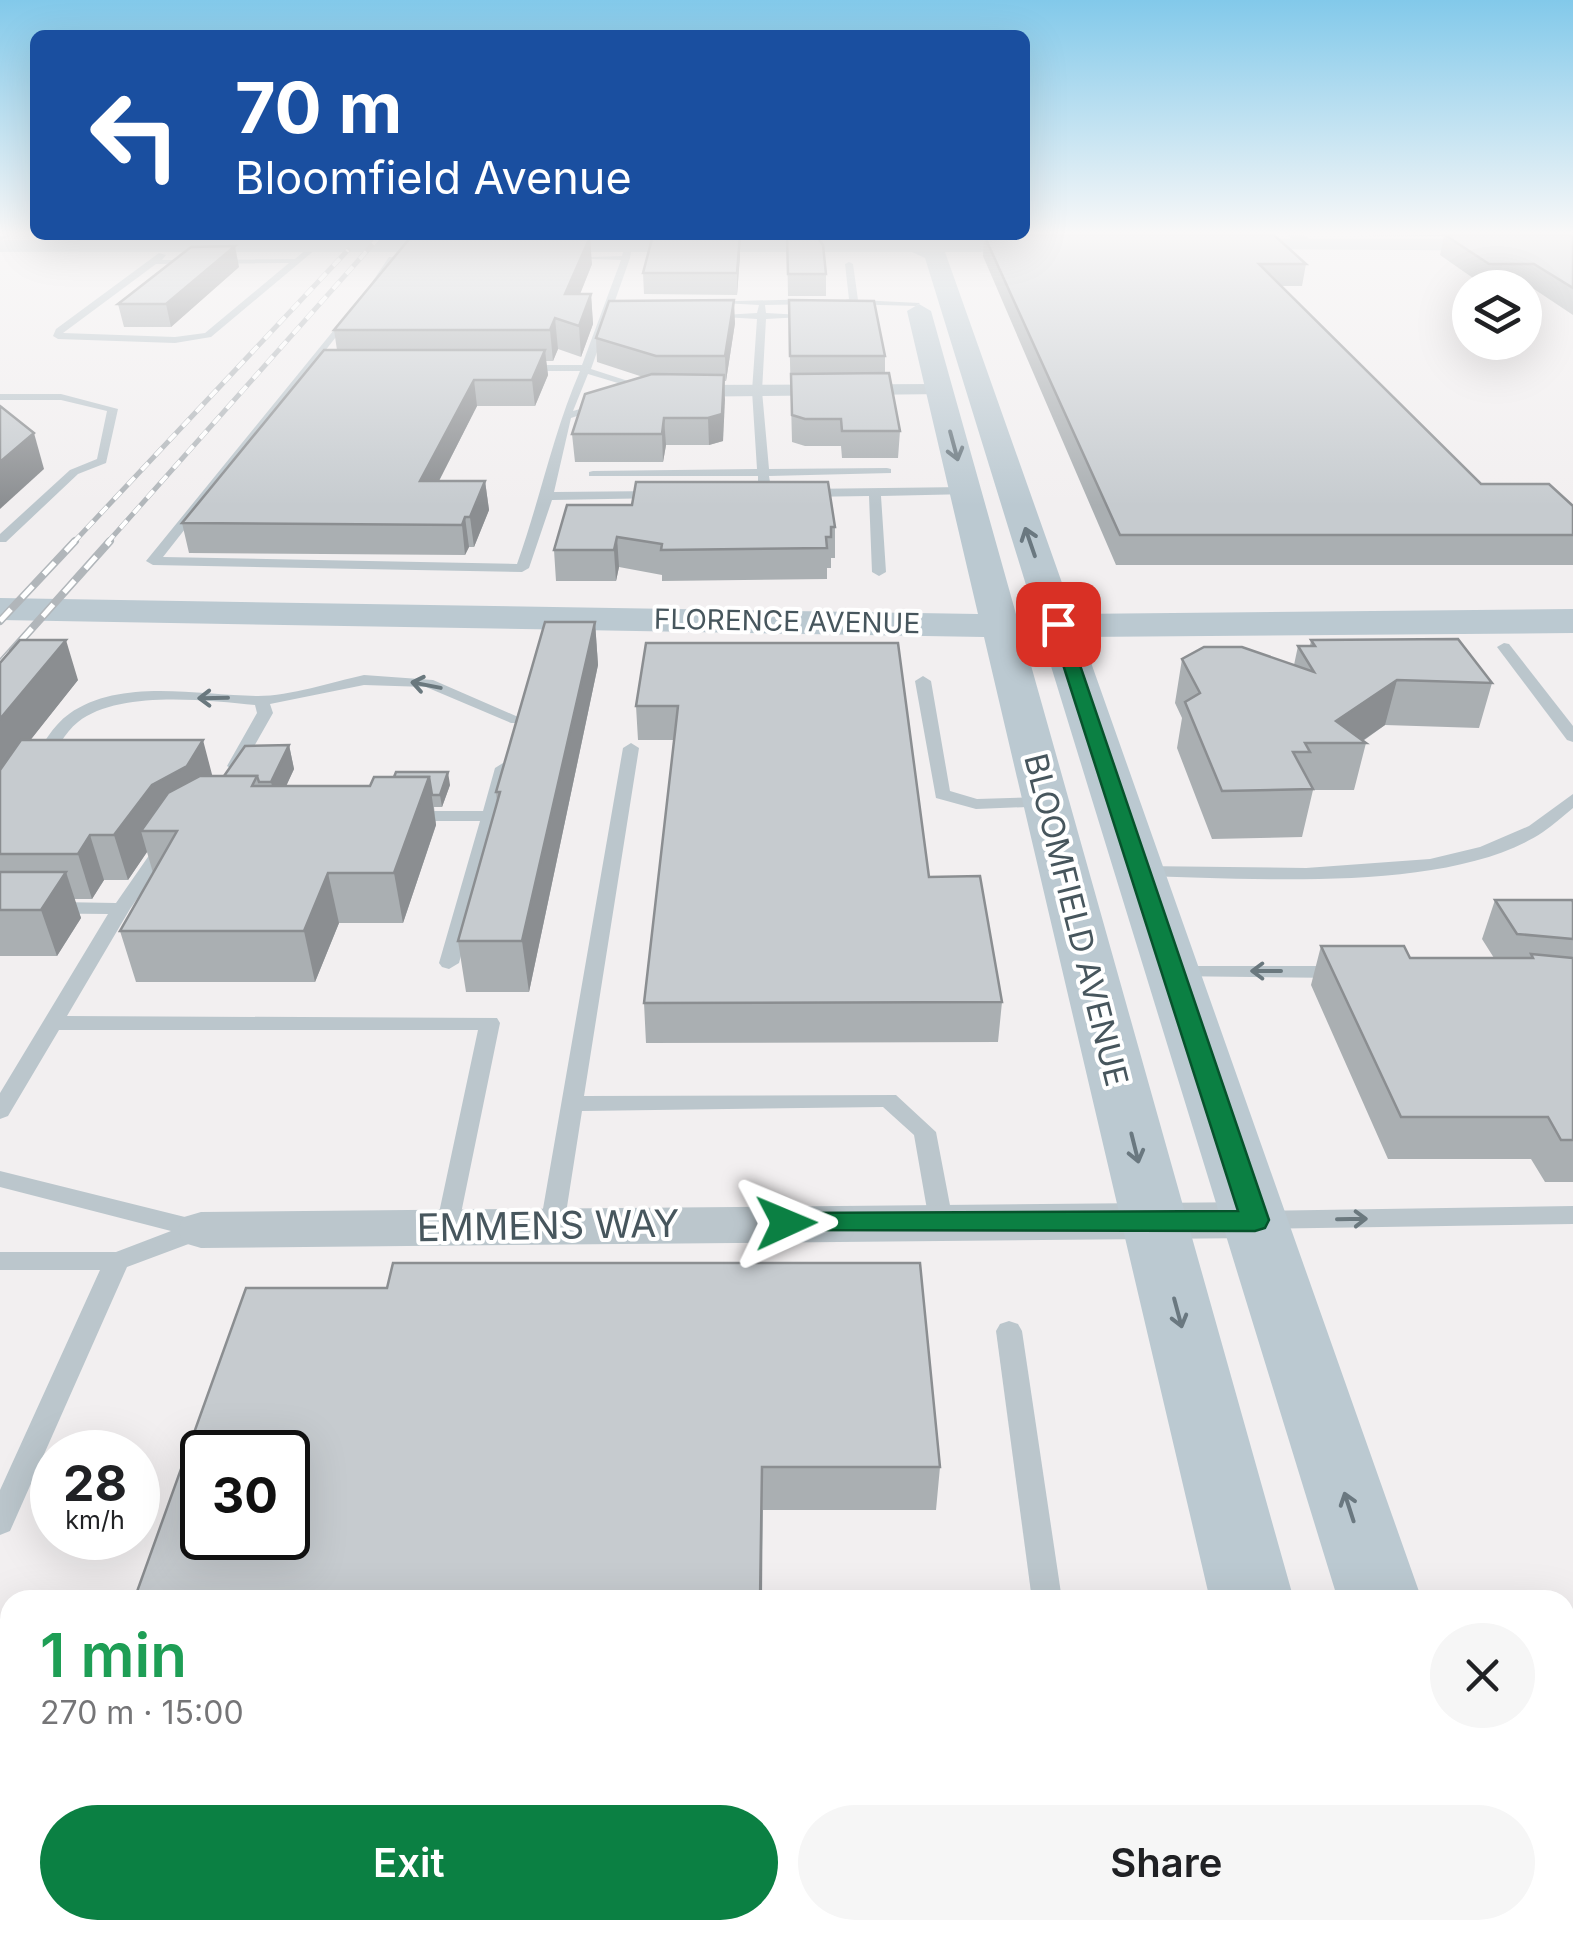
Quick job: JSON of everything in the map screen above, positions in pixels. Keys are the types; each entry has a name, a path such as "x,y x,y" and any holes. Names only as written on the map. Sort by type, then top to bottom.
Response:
{"main road":[{"name":"BLOOMFIELD AVENUE","path":"922,326 1249,1590"},
{"name":"BLOOMFIELD AVENUE","path":"958,326 1377,1590"},
{"path":"939,390 980,390"},
{"name":"FLORENCE AVENUE","path":"0,609 1002,636"},
{"name":"FLORENCE AVENUE","path":"1508,635 1573,622"},
{"name":"FLORENCE AVENUE","path":"0,633 1508,635 1573,645"}],"street":[{"path":"646,394 939,390"},
{"name":"EMMENS WAY","path":"201,1230 1255,1220"}],"lane":[{"path":"67,326 58,336 175,340 208,335 219,326"},
{"path":"340,326 153,562 522,568 547,496 566,416 602,326"},
{"path":"746,494 766,494 756,391 760,326"},
{"path":"306,368 326,368"},
{"path":"506,368 586,369 646,394"},
{"path":"0,397 61,398 113,409 102,461 74,472 6,538 0,538"},
{"path":"566,416 619,401"},
{"path":"593,474 887,471"},
{"path":"784,494 966,491"},
{"path":"876,492 880,572"},
{"path":"547,496 666,495"},
{"path":"1508,635 1573,738"},
{"path":"24,783 72,719 96,705 123,700 234,698 261,702 364,680 428,683 515,728 449,963"},
{"path":"923,681 942,794 976,804 1046,802"},
{"path":"227,781 265,713 261,702"},
{"path":"552,1226 631,748"},
{"path":"1140,872 1353,872 1445,863 1513,840 1543,824 1573,799"},
{"path":"396,816 490,816"},
{"path":"0,1110 121,909 173,834"},
{"path":"0,907 121,909"},
{"path":"1173,972 1367,973"},
{"path":"53,1023 490,1023 448,1227"},
{"path":"572,1104 888,1100 924,1132 941,1221"},
{"path":"0,1179 201,1230"},
{"path":"1255,1220 1573,1216"},
{"path":"0,1262 117,1261 201,1230"},
{"path":"0,1522 117,1261"},
{"path":"1009,1331 1047,1590"}],"building":[{"path":"338,326 552,326 550,330 334,330"},
{"path":"600,326 730,326 725,356 656,356 596,338"},
{"path":"789,326 879,326 885,356 790,356"},
{"path":"1025,326 1321,326 1481,484 1549,484 1573,506 1573,535 1120,535"},
{"path":"324,350 545,350 532,380 474,380 420,481 485,481 470,517 465,517 462,525 182,523"},
{"path":"889,373 900,431 842,431 841,419 792,415 791,374"},
{"path":"652,374 724,375 722,414 708,418 664,418 662,434 572,434 585,394"},
{"path":"0,406 34,433 0,462"},
{"path":"636,482 828,482 835,527 831,527 831,537 826,537 827,548 661,550 662,544 617,537 614,550 554,550 567,505 632,505"},
{"path":"545,622 595,622 522,941 458,941 500,792 496,792"},
{"path":"1458,639 1492,683 1397,680 1336,721 1366,743 1305,743 1310,752 1293,752 1313,789 1222,791 1185,702 1200,693 1182,659 1204,647 1242,647 1314,672 1298,646 1315,646 1311,640"},
{"path":"20,640 66,640 0,719 0,663"},
{"path":"646,643 898,643 929,877 980,876 1002,1002 644,1003 678,706 636,706"},
{"path":"21,740 203,740 187,766 152,785 114,835 90,835 78,854 0,854 0,770"},
{"path":"289,745 271,782 259,782 257,776 224,776 245,746"},
{"path":"396,772 448,772 440,795 432,795 429,777 394,777"},
{"path":"200,776 257,776 252,786 370,786 374,777 429,777 394,873 328,873 304,931 120,931 177,831 141,831 168,793"},
{"path":"0,872 66,872 41,910 0,910"},
{"path":"1495,900 1572,900 1573,939 1517,934"},
{"path":"1321,946 1404,946 1410,958 1533,958 1531,954 1573,958 1573,1140 1561,1140 1548,1117 1401,1117"},
{"path":"393,1263 920,1263 940,1467 762,1467 760,1590 138,1590 148,1560 160,1560 160,1528 180,1472 180,1560 310,1560 310,1430 195,1430 246,1288 387,1288"}],"railway":[{"path":"73,543 277,326"},
{"path":"107,543 300,326"},
{"path":"0,621 75,541"},
{"path":"0,664 110,541"}],"route":[{"path":"786,1223 1255,1220 1058,624"}]}
